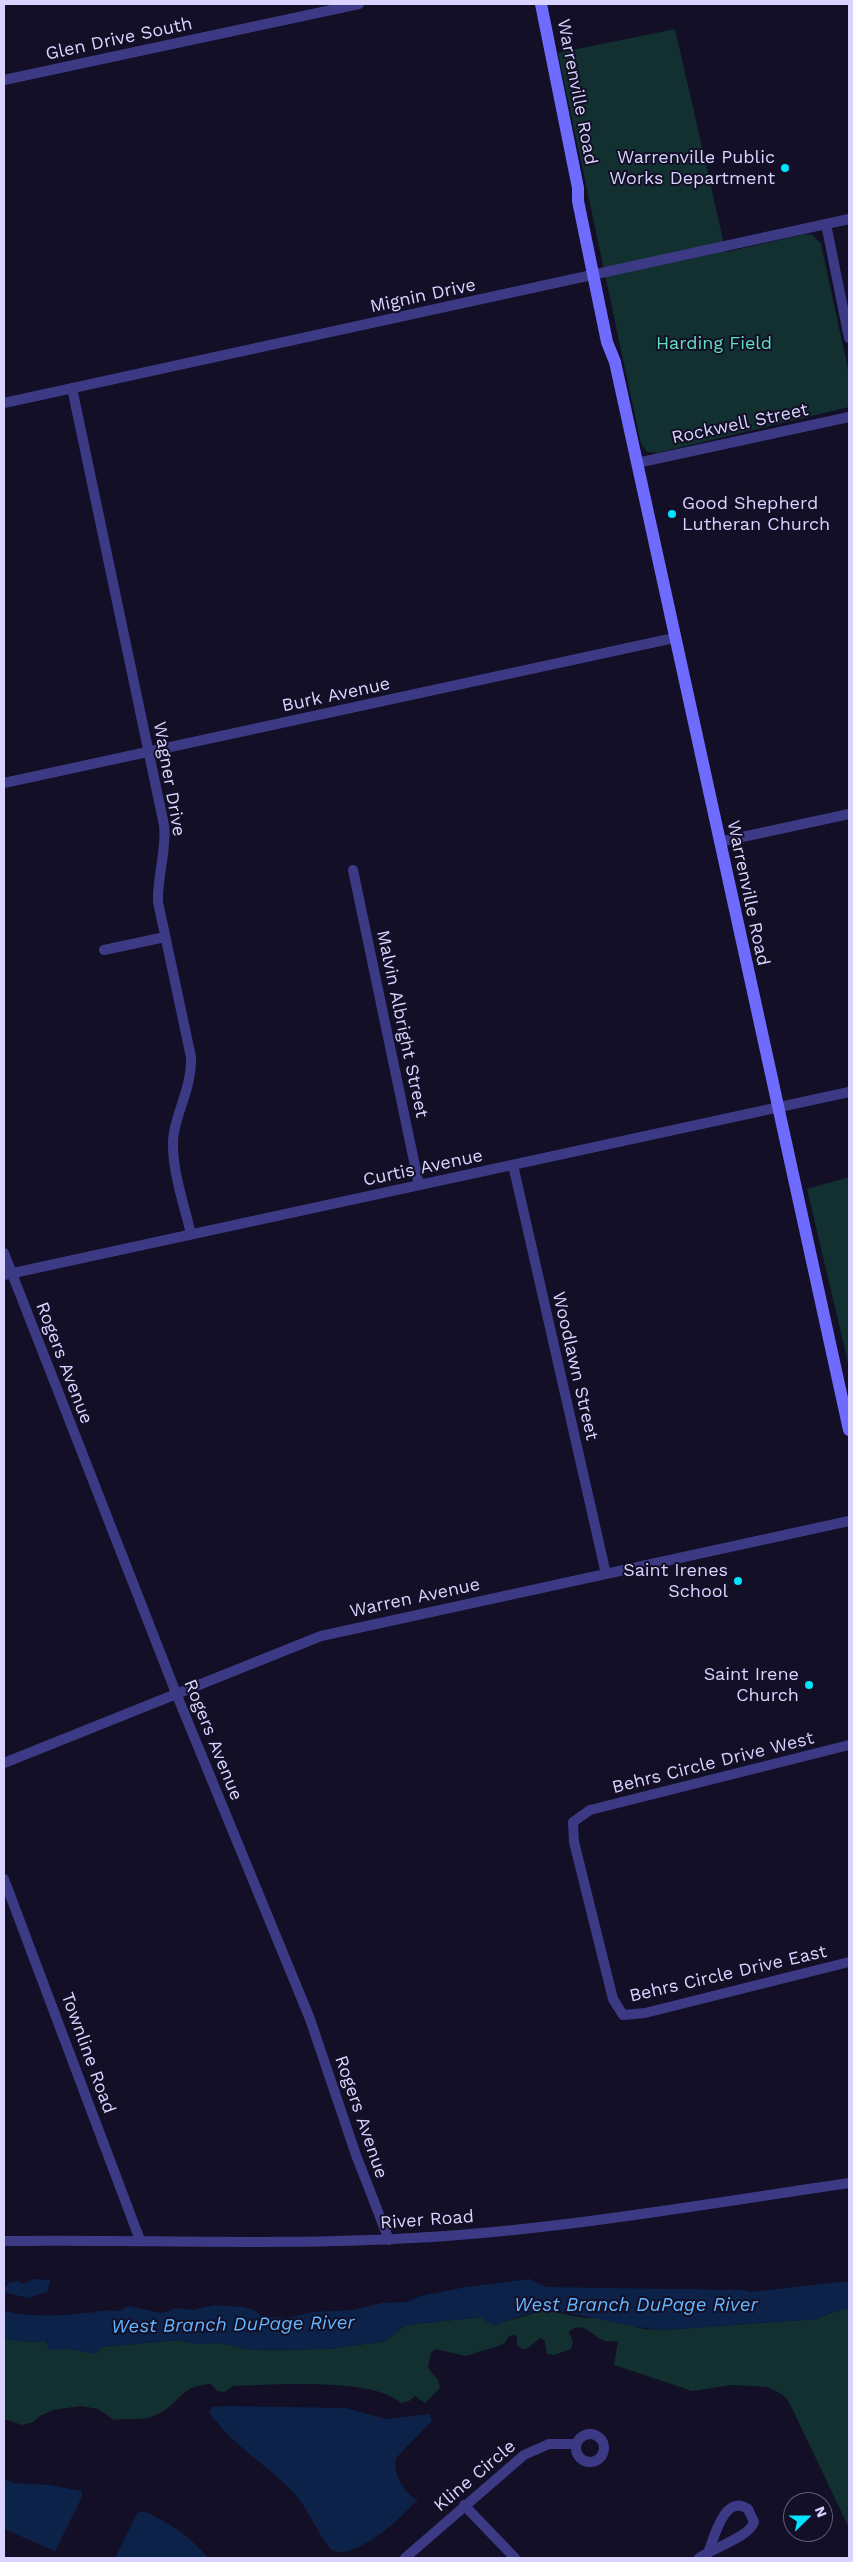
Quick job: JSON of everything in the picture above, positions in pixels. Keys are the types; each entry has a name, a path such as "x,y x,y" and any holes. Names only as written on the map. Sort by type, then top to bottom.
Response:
{"main road":[{"name":"Warrenville Road","path":"541,4 578,188 584,202 597,275 615,345 615,362 674,638 849,1430"}],"street":[{"name":"Glen Drive South","path":"4,80 359,4"},
{"name":"Mignin Drive","path":"4,403 849,219"},
{"path":"826,224 849,338"},
{"name":"Wagner Drive","path":"72,388 165,836 158,889 165,937 191,1057 190,1079 176,1123 173,1147 191,1234"},
{"name":"Rockwell Street","path":"637,463 849,417"},
{"name":"Burk Avenue","path":"4,783 674,638"},
{"path":"719,842 849,814"},
{"name":"Malvin Albright Street","path":"353,870 419,1185"},
{"path":"104,950 165,937"},
{"name":"Curtis Avenue","path":"8,1274 849,1092"},
{"name":"Woodlawn Street","path":"513,1165 606,1574"},
{"name":"Rogers Avenue","path":"4,1253 8,1274 176,1693 310,2019 356,2155 389,2240"},
{"name":"Warren Avenue","path":"4,1763 321,1636 849,1521"},
{"name":"Behrs Circle Drive West","path":"608,1979 574,1842 573,1822 586,1812 849,1745"},
{"name":"Townline Road","path":"4,1879 140,2240"},
{"name":"Behrs Circle Drive East","path":"608,1979 613,1999 622,2015 645,2013 849,1962"},
{"name":"River Road","path":"4,2241 389,2240 492,2232 565,2223 849,2183"},
{"name":"Kline Circle","path":"405,2558 464,2505 532,2450 549,2444 576,2444"},
{"path":"464,2505 515,2558"},
{"path":"699,2558 709,2550 749,2530 754,2522 748,2509 735,2506 725,2513 709,2550"}],"green space":[{"name":"Harding Field","path":"675,29 726,252 806,234 813,235 821,244 849,374 849,407 657,453 647,452 641,444 558,53"},
{"path":"849,1177 849,1367 807,1189"},
{"path":"849,2308 849,2528 789,2402 783,2395 768,2387 731,2385 692,2391 614,2365 618,2341 605,2341 579,2327 569,2332 573,2343 571,2349 554,2355 547,2354 545,2341 540,2338 527,2349 522,2349 517,2345 517,2337 514,2335 509,2336 505,2343 466,2356 435,2349 431,2353 428,2368 438,2380 440,2388 425,2403 415,2396 409,2401 401,2403 387,2395 368,2389 346,2386 296,2384 233,2386 225,2392 217,2391 211,2384 200,2385 186,2391 171,2406 152,2417 114,2420 98,2409 81,2406 53,2410 40,2416 33,2422 22,2425 4,2419 4,2338 24,2341 45,2341 47,2344 96,2353 101,2347 180,2340 196,2344 220,2343 250,2350 330,2349 385,2341 406,2325 482,2317 500,2323 545,2310 584,2318 600,2318 644,2329 665,2330 817,2319"}],"water":[{"path":"34,2279 50,2280 47,2292 28,2298 4,2292 4,2285 7,2286 8,2283 19,2281 22,2284"},
{"name":"West Branch DuPage River","path":"530,2279 546,2287 742,2290 750,2292 849,2281 849,2308 817,2319 665,2330 635,2327 543,2310 506,2321 496,2326 486,2322 482,2317 406,2325 385,2341 330,2349 250,2350 220,2343 196,2344 180,2340 101,2347 96,2354 70,2349 49,2350 45,2341 24,2341 4,2338 5,2311 34,2315 55,2315 107,2310 120,2311 128,2306 161,2313 177,2308 193,2310 214,2305 242,2307 251,2309 263,2316 287,2318 313,2312 352,2310 382,2303 407,2302 420,2296 466,2287"},
{"path":"212,2407 346,2408 386,2419 430,2414 432,2421 397,2457 395,2463 401,2484 410,2495 419,2501 413,2504 398,2520 364,2544 342,2552 333,2551 295,2494 228,2435 209,2412"},
{"path":"4,2479 13,2483 49,2485 82,2491 82,2497 55,2551 4,2529"},
{"path":"143,2511 178,2530 208,2558 115,2558 137,2513"}],"place":[{"name":"Warrenville Public Works Department","path":"785,168"},
{"name":"Good Shepherd Lutheran Church","path":"672,514"},
{"name":"Saint Irenes School","path":"738,1581"},
{"name":"Saint Irene Church","path":"809,1685"}]}
